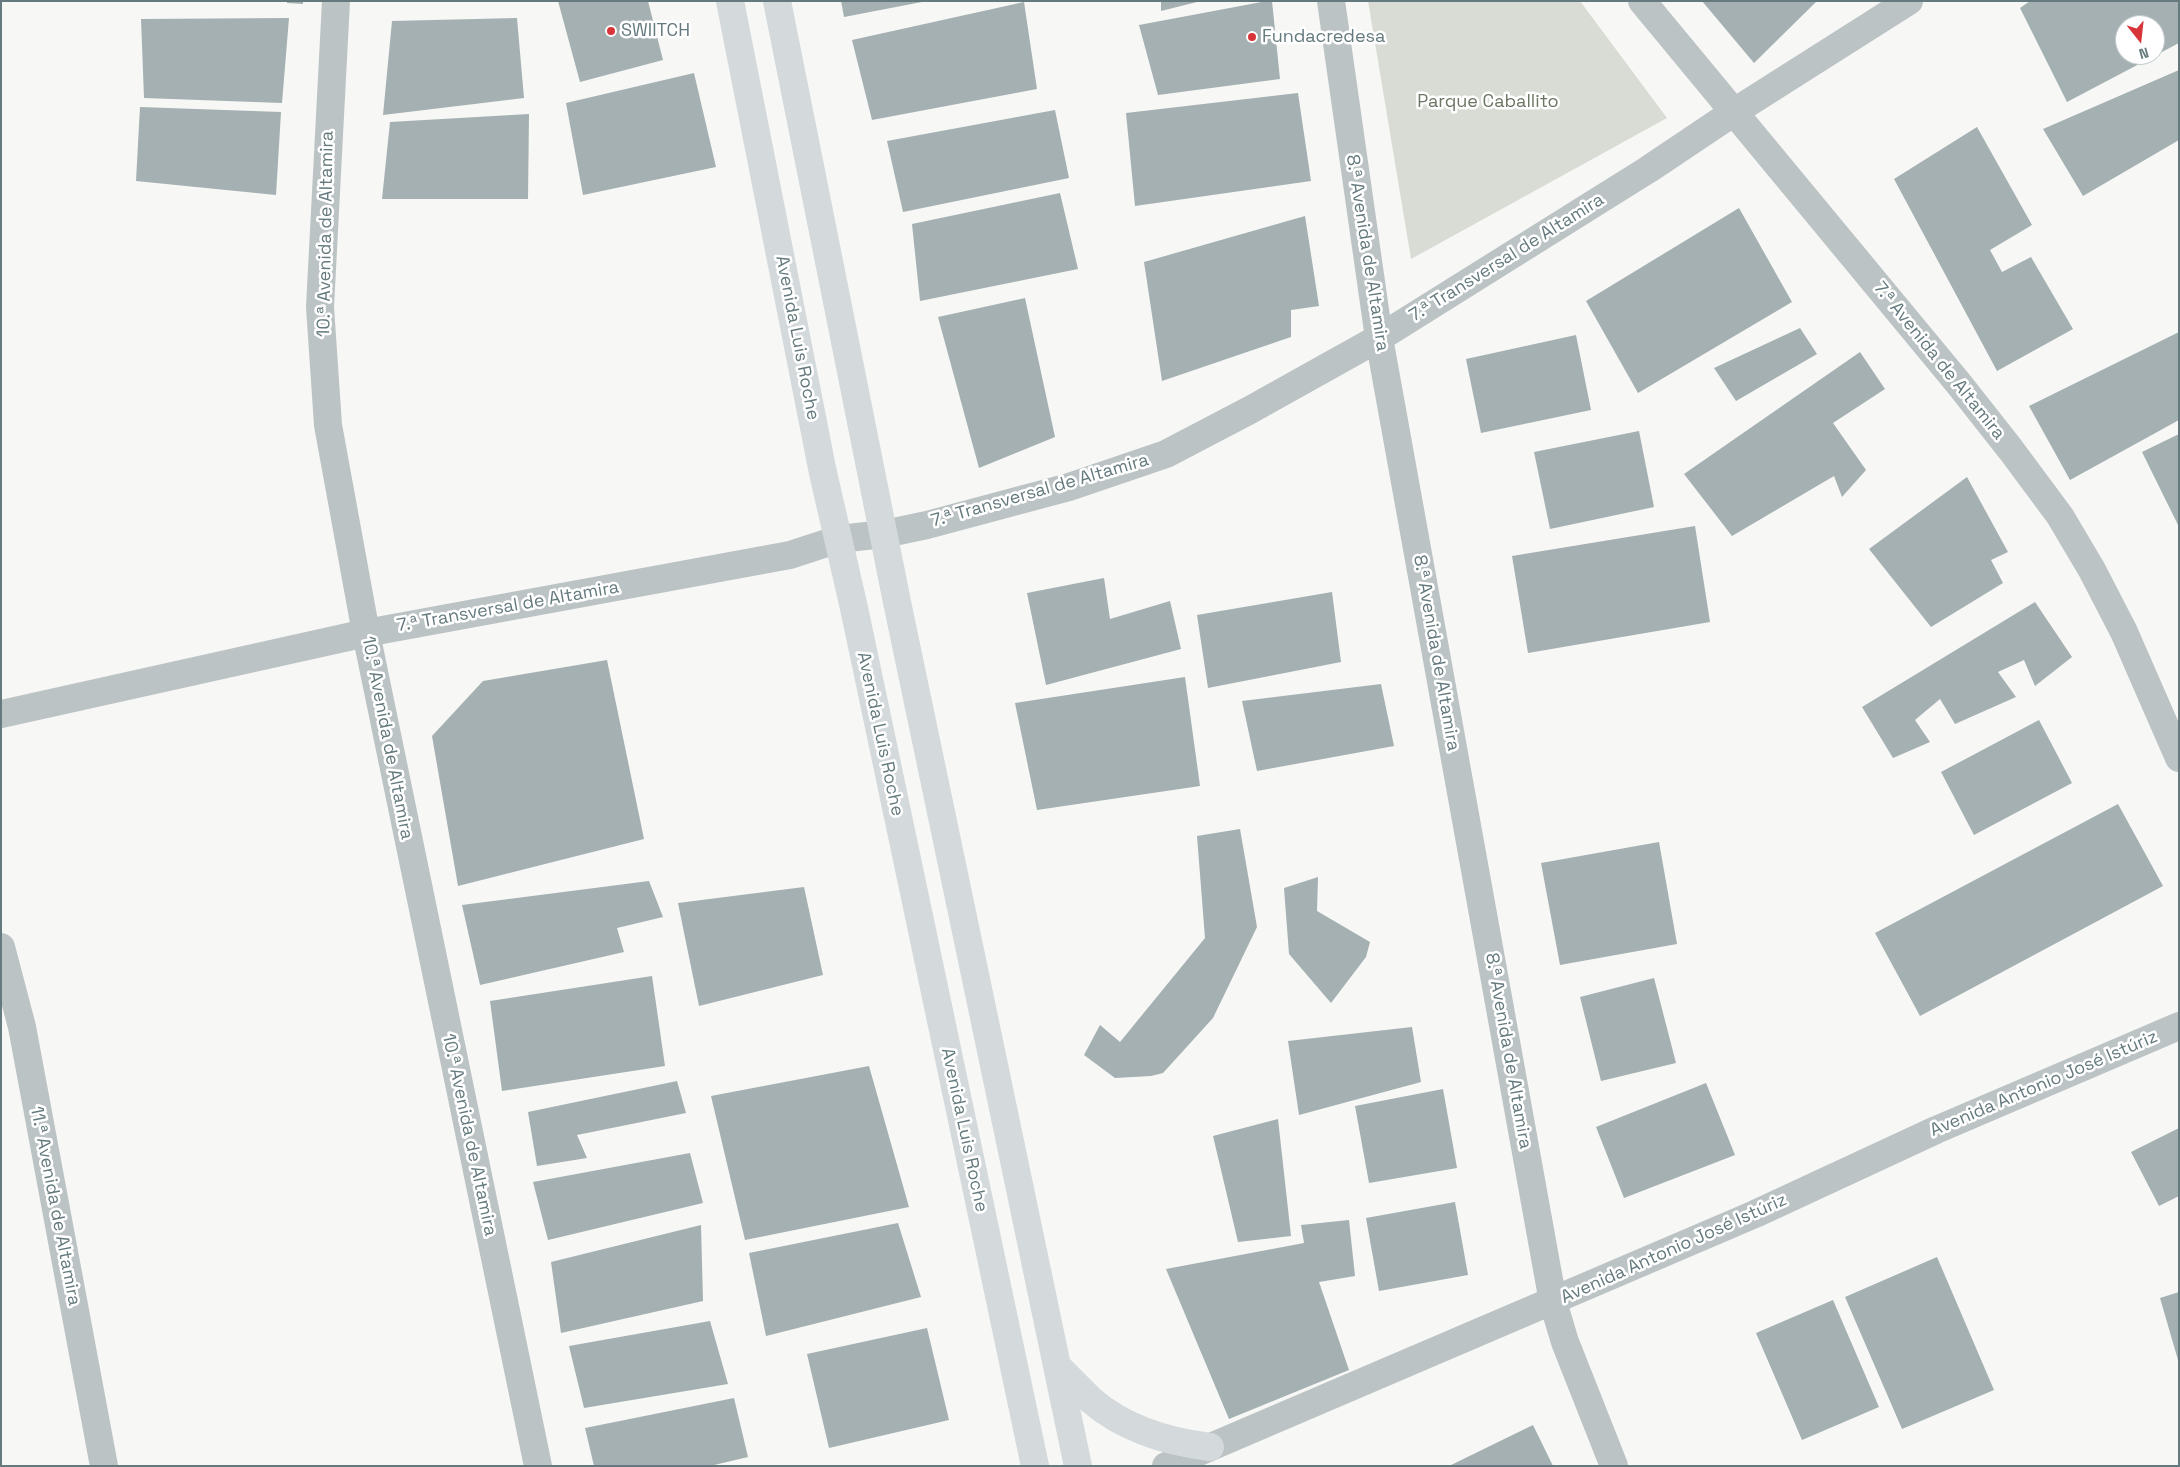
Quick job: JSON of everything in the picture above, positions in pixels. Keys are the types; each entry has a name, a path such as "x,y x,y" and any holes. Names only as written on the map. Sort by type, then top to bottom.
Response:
{"main road":[{"name":"Avenida Luis Roche","path":"730,1 821,463 839,539 1035,1466"},
{"path":"777,1 901,622 1059,1368 1078,1466"},
{"path":"1059,1368 1093,1402 1131,1425 1185,1444 1202,1456"}],"street":[{"name":"10.ª Avenida de Altamira","path":"336,1 320,306 328,425 366,633 538,1466"},
{"name":"8.ª Avenida de Altamira","path":"1331,1 1380,338 1553,1302 1564,1342 1614,1466"},
{"name":"7.ª Avenida de Altamira","path":"1642,1 1782,167 1953,376 2060,516 2092,570 2124,632 2179,758"},
{"name":"7.ª Transversal de Altamira","path":"1,714 366,633 790,555 839,539 884,534 927,525 1069,487 1166,454 1380,338 1909,1"},
{"name":"11.ª Avenida de Altamira","path":"1,947 22,1026 104,1466"},
{"name":"Avenida Antonio José Istúriz","path":"1166,1466 1202,1456 1755,1214 1936,1130 2179,1026"}],"green space":[{"name":"Parque Caballito","path":"1368,1 1580,1 1667,118 1411,259"}],"building":[{"path":"287,1 303,1 303,4 287,3"},
{"name":"SWIITCH","path":"558,1 648,1 663,60 580,82"},
{"path":"841,1 922,1 922,2 844,17"},
{"path":"1161,1 1197,1 1197,2 1161,11"},
{"path":"1272,1 1280,79 1158,95 1139,25"},
{"path":"1702,1 1817,1 1754,63"},
{"path":"2030,1 2179,1 2179,43 2165,50 2165,15 2115,15 2115,65 2137,65 2067,102 2020,8"},
{"path":"1024,2 1037,89 872,120 852,40"},
{"path":"289,18 282,103 144,98 141,19"},
{"path":"517,18 524,98 383,115 392,21"},
{"path":"2179,70 2179,140 2083,196 2043,129"},
{"path":"694,73 716,167 583,195 566,103"},
{"path":"1298,93 1311,181 1135,206 1126,113"},
{"path":"140,107 281,112 276,195 136,181"},
{"path":"1055,110 1069,178 903,212 887,141"},
{"path":"529,114 528,199 382,199 390,122"},
{"path":"1977,127 2032,225 1990,250 2002,272 2031,257 2073,329 1997,371 1894,179"},
{"path":"1060,193 1078,269 920,301 912,224"},
{"path":"1739,208 1792,302 1638,393 1586,301"},
{"path":"1305,216 1319,306 1291,310 1291,337 1162,381 1144,262"},
{"path":"1025,298 1055,437 979,468 938,317"},
{"path":"1800,328 1817,354 1736,401 1714,368"},
{"path":"2179,332 2179,420 2070,480 2029,406"},
{"path":"1576,335 1591,410 1481,433 1466,359"},
{"path":"1860,352 1885,389 1833,423 1866,470 1842,497 1834,476 1732,536 1684,474"},
{"path":"1639,431 1654,507 1550,529 1534,452"},
{"path":"2179,434 2179,527 2142,452"},
{"path":"1967,477 2008,552 1991,560 2003,583 1931,627 1869,549"},
{"path":"1695,526 1710,622 1528,653 1512,556"},
{"path":"1104,578 1110,619 1170,601 1181,649 1046,685 1027,593"},
{"path":"1332,592 1341,662 1208,688 1197,615"},
{"path":"2035,602 2072,657 2035,686 2024,660 1998,672 2016,697 1955,724 1940,699 1915,720 1930,742 1893,758 1862,707"},
{"path":"607,660 644,839 458,886 432,736 483,681"},
{"path":"1185,677 1200,786 1037,810 1015,703"},
{"path":"1381,684 1394,746 1257,771 1242,701"},
{"path":"2039,720 2072,783 1974,835 1941,772"},
{"path":"2118,804 2163,886 1920,1016 1875,933"},
{"path":"1240,829 1257,927 1213,1018 1163,1073 1151,1076 1115,1078 1084,1055 1100,1025 1120,1042 1205,938 1197,836"},
{"path":"1659,842 1677,944 1560,965 1541,863"},
{"path":"1318,877 1317,911 1370,942 1366,957 1331,1003 1289,954 1284,888"},
{"path":"649,881 663,917 617,928 624,952 480,985 462,905"},
{"path":"804,887 823,975 699,1006 678,903"},
{"path":"652,976 665,1066 502,1091 490,1001"},
{"path":"1654,978 1676,1063 1601,1081 1580,997"},
{"path":"1412,1027 1421,1082 1299,1115 1288,1041"},
{"path":"869,1066 909,1207 745,1240 711,1096"},
{"path":"677,1081 686,1113 577,1135 587,1158 537,1166 528,1112"},
{"path":"1706,1083 1735,1155 1624,1198 1596,1127"},
{"path":"1443,1089 1457,1168 1369,1183 1355,1106"},
{"path":"1278,1119 1291,1236 1238,1242 1213,1136"},
{"path":"2179,1128 2179,1196 2159,1206 2131,1152"},
{"path":"690,1153 703,1203 548,1240 533,1182"},
{"path":"1455,1202 1468,1275 1379,1291 1366,1218"},
{"path":"1349,1220 1355,1276 1319,1282 1349,1370 1229,1419 1166,1269 1304,1243 1301,1225"},
{"path":"898,1223 921,1297 766,1336 749,1253"},
{"path":"701,1225 703,1301 561,1333 551,1262"},
{"path":"1937,1257 1994,1390 1902,1429 1845,1297"},
{"path":"2179,1292 2179,1360 2178,1360 2160,1298"},
{"path":"1833,1300 1879,1407 1802,1440 1756,1333"},
{"path":"710,1321 728,1384 584,1408 569,1346"},
{"path":"927,1328 949,1420 829,1448 807,1354"},
{"path":"734,1398 748,1457 710,1466 594,1466 585,1428"},
{"path":"1533,1425 1553,1466 1449,1466"}],"place":[{"name":"SWIITCH","path":"611,31"},
{"name":"Fundacredesa","path":"1252,37"}]}
